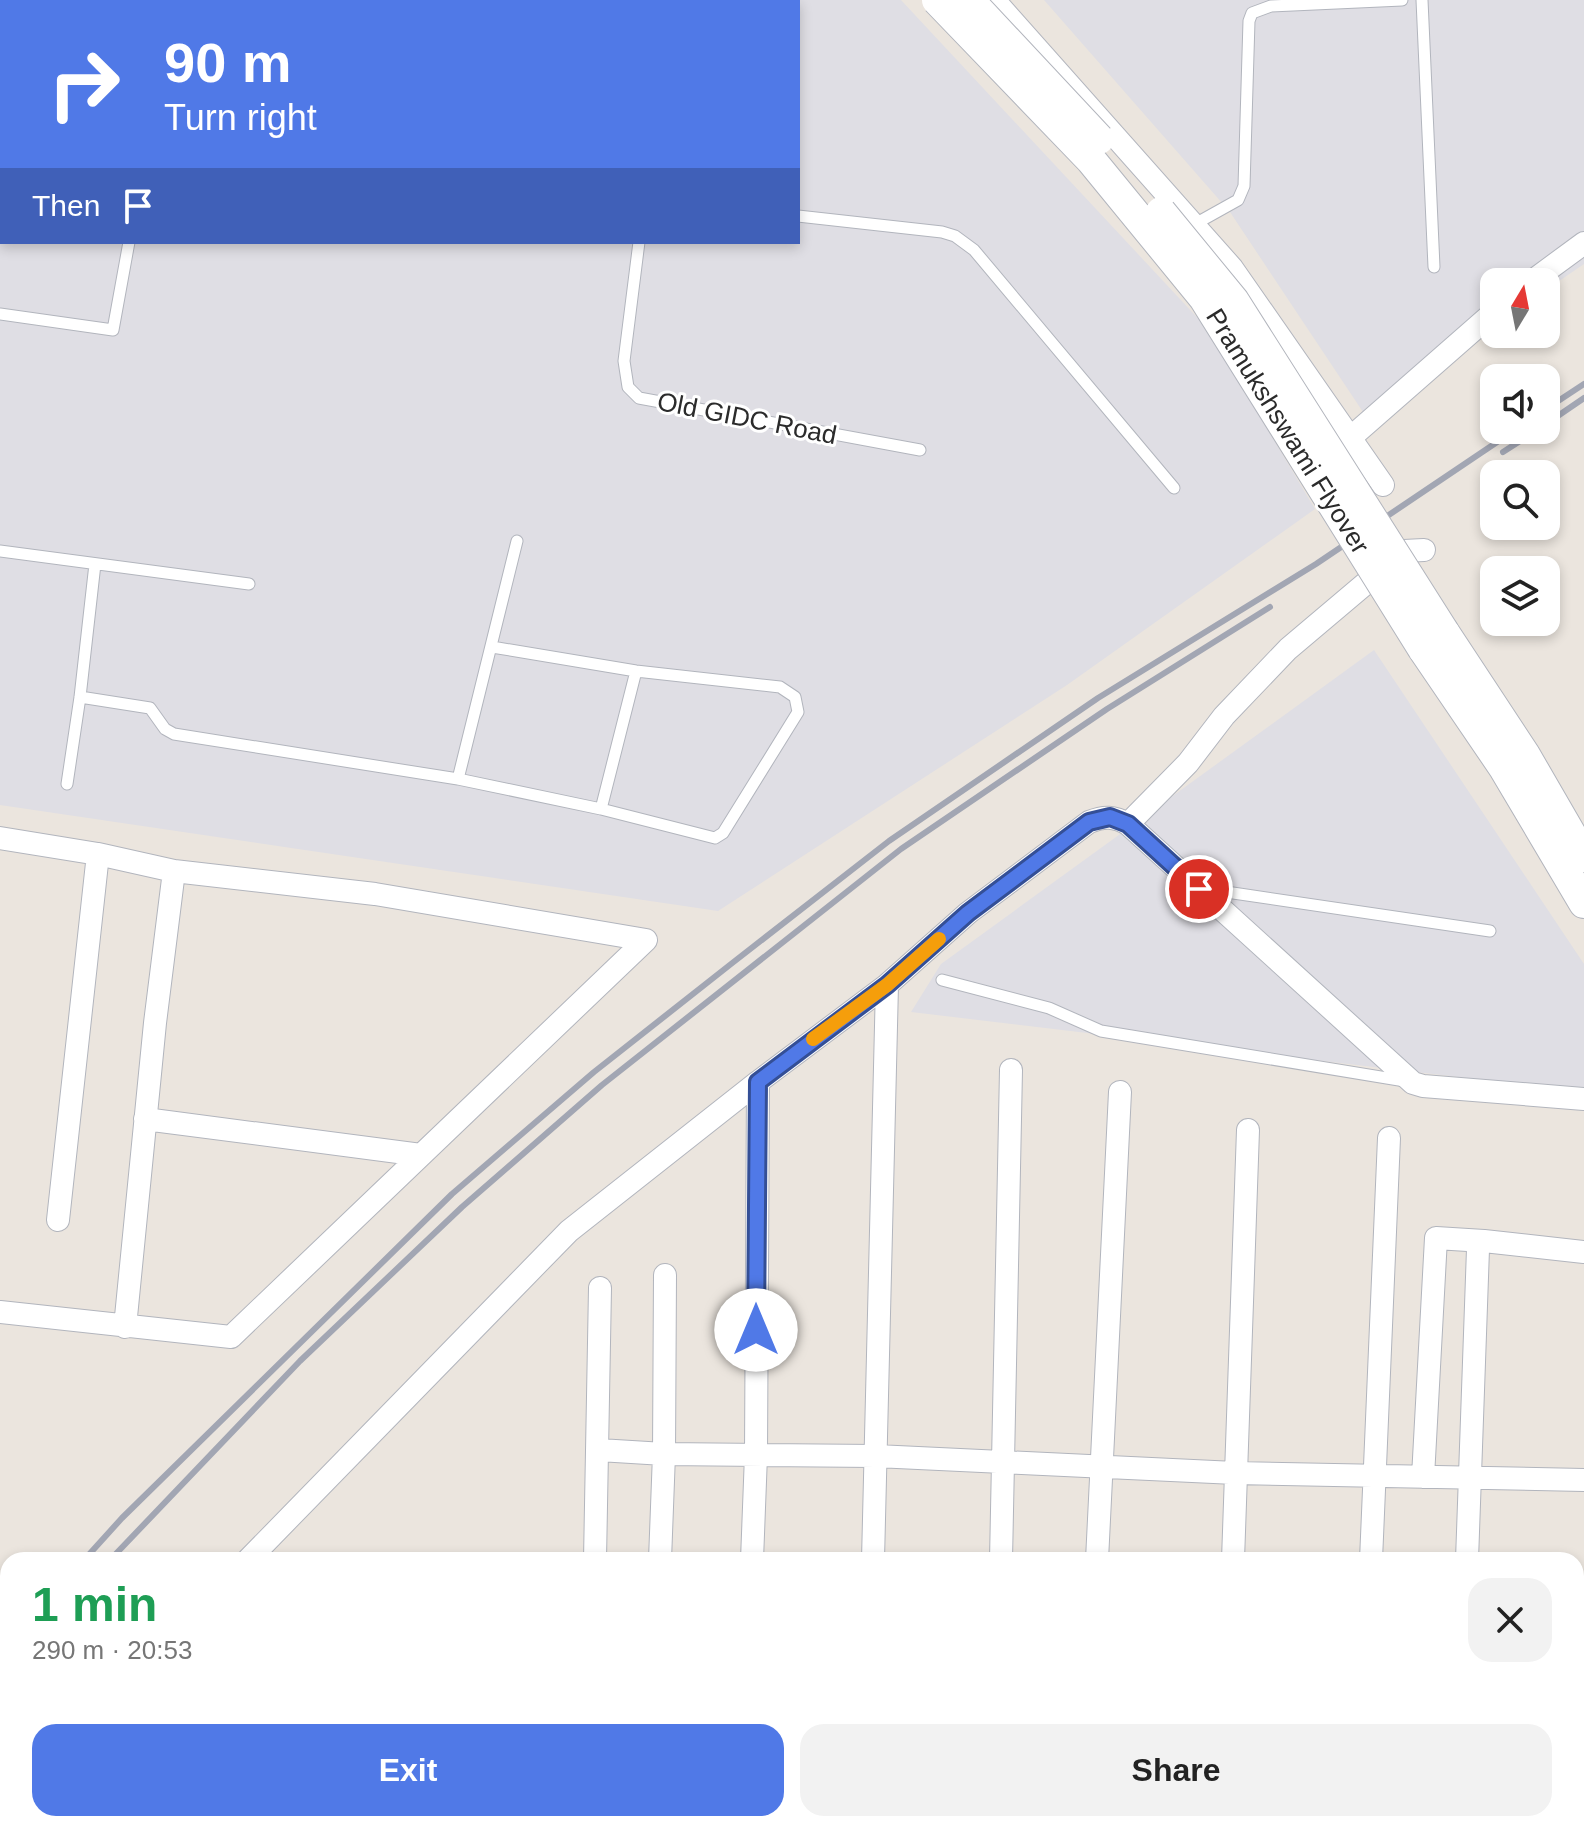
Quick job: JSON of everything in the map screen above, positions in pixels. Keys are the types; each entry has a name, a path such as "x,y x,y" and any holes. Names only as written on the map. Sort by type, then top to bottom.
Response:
{"main road":[{"name":"Pramukshswami Flyover","path":"937,0 1091,160 1204,298 1423,649 1504,768 1584,903"},
{"name":"Pramukshswami Flyover","path":"969,0 1108,149 1234,301 1525,755 1584,857"}],"street":[{"path":"994,0 1195,224 1255,299 1383,485"},
{"path":"1550,268 1584,243"},
{"path":"1349,439 1480,324"},
{"path":"1128,824 1188,763 1224,716 1288,649 1404,551 1424,550"},
{"path":"256,1552 569,1231 887,985 968,913 1089,822 1110,817 1128,824 1413,1083 1584,1099"},
{"path":"0,843 98,854 174,871 375,894 646,940 231,1337 0,1312"},
{"path":"58,1220 98,854"},
{"path":"125,1327 174,871"},
{"path":"873,1552 887,985"},
{"path":"1001,1552 1011,1070"},
{"path":"752,1552 756,1455 758,1082"},
{"path":"1097,1552 1120,1092"},
{"path":"145,1119 421,1155"},
{"path":"1233,1552 1248,1130"},
{"path":"1371,1552 1389,1138"},
{"path":"1423,1477 1436,1238 1584,1252"},
{"path":"1467,1552 1476,1257 1484,1241"},
{"path":"660,1552 665,1275"},
{"path":"595,1552 600,1288"},
{"path":"599,1450 664,1454 876,1456 1235,1473 1584,1480"}],"lane":[{"path":"1195,224 1238,200 1244,186 1249,21 1252,13 1271,6 1402,0"},
{"path":"1422,0 1434,267"},
{"path":"800,216 955,236 974,250 1174,488"},
{"path":"0,314 113,330 129,244"},
{"name":"Old GIDC Road","path":"639,244 624,361 628,387 639,398 920,450"},
{"path":"458,779 517,541"},
{"path":"0,551 249,584"},
{"path":"67,784 95,564"},
{"path":"80,697 150,708 165,729 174,734 458,779 601,809 709,837 720,836 798,712 795,697 780,687 636,671 492,647"},
{"path":"601,809 636,671"},
{"path":"1199,889 1490,931"},
{"path":"942,980 1049,1008 1101,1031 1413,1083"}],"shaded area":[{"path":"800,0 901,0 1207,328 1315,509 1067,685 718,911 0,805 0,244 800,244"},
{"path":"1044,0 1584,0 1584,264 1560,280 1560,268 1480,268 1480,334 1363,412 1230,212"},
{"path":"1374,650 1584,964 1584,1092 911,1012 941,964"}],"railway":[{"path":"1560,400 1584,384"},
{"path":"1560,414 1584,398"},
{"path":"91,1552 122,1518 452,1194 594,1072 889,841 1098,698 1316,564 1494,444"},
{"path":"1503,452 1515,444"},
{"path":"118,1552 300,1361 462,1207 602,1085 901,849 1107,709 1270,607"}],"slow traffic":[{"path":"813,1039 887,985 939,939"}],"route":[{"path":"756,1330 758,1082 887,985 968,913 1089,822 1100,817 1119,819 1128,824 1199,889"}]}
